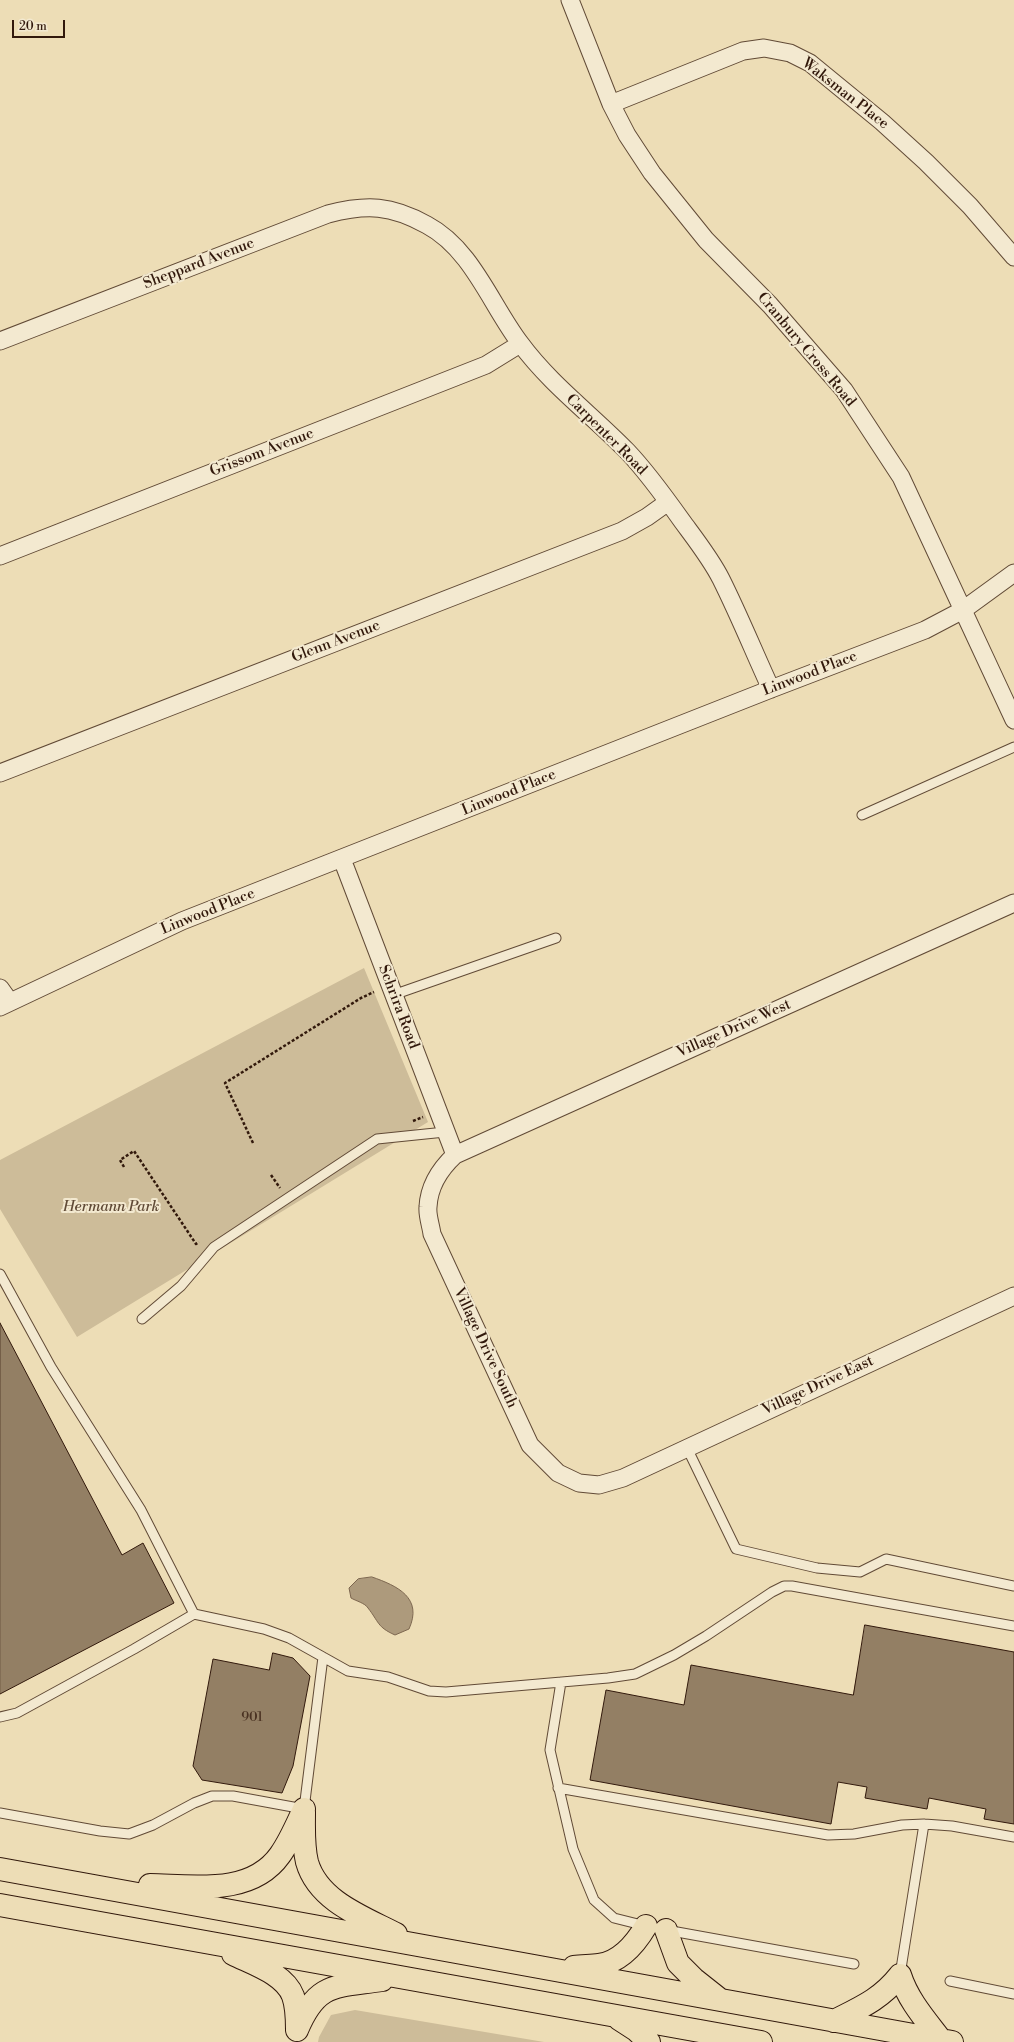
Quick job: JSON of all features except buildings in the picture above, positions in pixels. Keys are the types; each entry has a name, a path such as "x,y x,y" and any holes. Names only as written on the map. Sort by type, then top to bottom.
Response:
{"highway":[{"path":"90,1885 211,1886 228,1885 251,1880 267,1869 280,1856 304,1809"},
{"path":"304,1809 306,1860 313,1875 324,1891 348,1910 417,1945"},
{"path":"0,1869 946,2041"},
{"path":"0,1905 613,2016 723,2039 761,2042"},
{"path":"545,1968 601,1965 622,1954 637,1941 656,1928 678,1963 694,1979 723,2001"},
{"path":"214,1944 269,1972 285,1984 293,1997 296,2036"},
{"path":"834,2021 876,2000 890,1989 900,1975"},
{"path":"900,1975 904,1989 910,1998 946,2041"},
{"path":"296,2036 309,2004 323,1992 340,1986 402,1977"},
{"path":"613,2016 627,2023 649,2042"}],"street":[{"name":"Cranbury Cross Road","path":"570,0 611,104 627,135 652,173 706,240 770,304 844,390 901,477 1014,720"},
{"name":"Waksman Place","path":"611,104 743,51 764,48 790,53 810,63 882,122 926,162 970,206 1014,257"},
{"name":"Sheppard Avenue","path":"0,341 328,214 350,208 377,207 401,213"},
{"name":"Carpenter Road","path":"401,213 429,225 453,244 472,269 520,344 557,385 627,451 668,502 720,578 771,689"},
{"name":"Grissom Avenue","path":"0,556 486,365 520,344"},
{"name":"Glenn Avenue","path":"0,773 622,531 647,517 668,502"},
{"name":"Linwood Place","path":"5,1004 182,921 771,689 925,630 963,610 1014,573"},
{"name":"Schrira Road","path":"342,859 455,1155"},
{"name":"Village Drive West","path":"455,1155 1014,903"},
{"path":"0,988 5,1004"},
{"name":"Village Drive South","path":"455,1155 442,1168 435,1182 428,1206 432,1234 530,1444 558,1473 579,1482 599,1485 623,1478"},
{"name":"Village Drive East","path":"623,1478 1014,1296"}],"lane":[{"path":"862,815 1014,746"},
{"path":"393,995 556,938"},
{"path":"142,1319 181,1286 214,1247 377,1139 445,1132"},
{"path":"0,1274 51,1367 140,1510 194,1614"},
{"path":"687,1448 736,1549 817,1568 860,1572 886,1558 1014,1586"},
{"path":"0,1717 17,1713 134,1649 194,1614 264,1628 289,1638 348,1671 388,1677 429,1691 446,1692 635,1674 674,1655 706,1636 772,1592 784,1586 792,1586 1014,1626"},
{"path":"0,1813 100,1831 129,1834 153,1825 194,1803 212,1796 233,1796 304,1809 323,1657"},
{"path":"561,1682 550,1750 573,1848 594,1900 614,1918 656,1928 854,1964"},
{"path":"558,1788 828,1835 854,1834 902,1824 924,1824 952,1826 1014,1837"},
{"path":"900,1975 924,1824"},
{"path":"950,1982 1014,1994"}],"path":[{"path":"253,1143 225,1084 361,998 374,992 377,999"},
{"path":"406,1123 426,1116"},
{"path":"124,1167 120,1160 134,1151 196,1244 203,1240"},
{"path":"272,1175 282,1191"}],"green space":[{"name":"Hermann Park","path":"364,968 428,1122 77,1337 0,1209 0,1160"},
{"path":"355,2010 544,2042 318,2042 319,2037 331,2015"}],"shaded area":[{"path":"372,1577 399,1589 406,1595 413,1609 409,1629 395,1635 389,1632 379,1624 367,1606 351,1598 349,1588 358,1579"}]}
